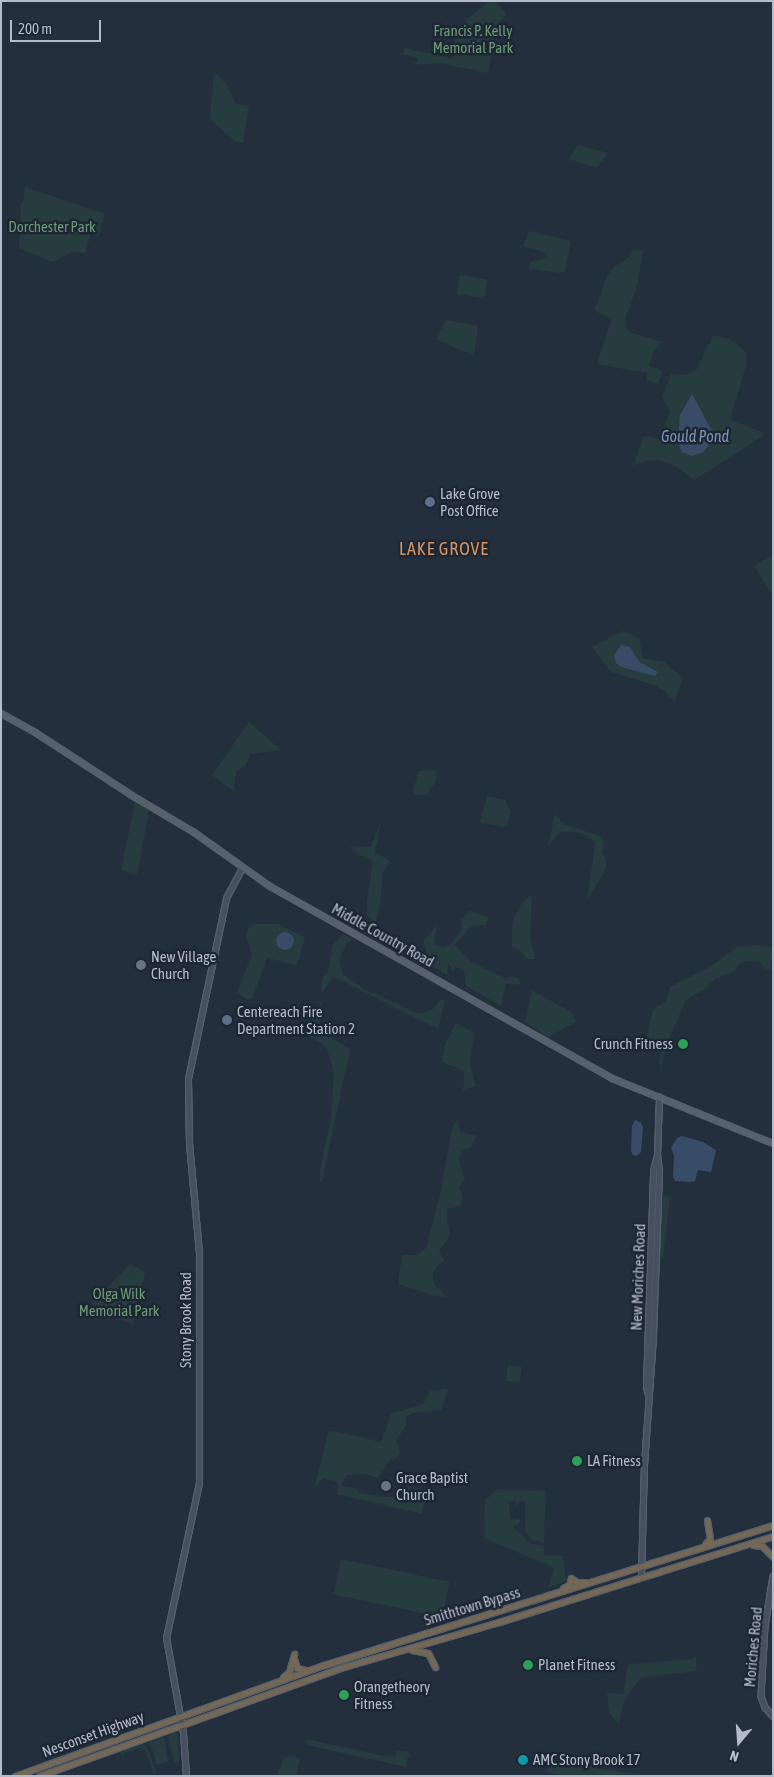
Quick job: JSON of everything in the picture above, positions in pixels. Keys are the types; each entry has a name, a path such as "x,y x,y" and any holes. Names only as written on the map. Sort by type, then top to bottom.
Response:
{"highway":[{"path":"699,1548 710,1540 707,1520 715,1538 725,1540"},
{"name":"Smithtown Bypass","path":"180,1717 308,1670 773,1525"},
{"name":"Smithtown Bypass","path":"182,1725 313,1677 773,1536"},
{"path":"740,1546 761,1545 773,1557"},
{"path":"552,1594 568,1586 571,1578 579,1582 595,1581"},
{"path":"404,1650 427,1652 436,1667"},
{"path":"278,1682 288,1673 294,1654 296,1667 308,1670"},
{"name":"Nesconset Highway","path":"15,1776 180,1717"},
{"name":"Nesconset Highway","path":"39,1776 182,1725"}],"main road":[{"name":"Middle Country Road","path":"1,713 35,732 135,797 194,832 242,868 272,887 612,1078 773,1142"},
{"name":"Stony Brook Road","path":"186,1776 182,1725 166,1638 199,1483 199,1253 190,1162 188,1079 226,898 242,868"},
{"name":"New Moriches Road","path":"641,1577 648,1399 651,1386 659,1171 657,1155 659,1097"},
{"name":"Moriches Road","path":"773,1576 765,1626 761,1696 765,1707 773,1716"}],"green space":[{"name":"Francis P. Kelly Memorial Park","path":"490,1 495,1 506,14 492,31 495,33 488,73 440,63 416,65 418,58 403,54 405,48 454,59 456,47 454,44 459,26"},
{"path":"214,75 218,75 227,85 236,104 249,106 243,143 238,143 229,137 211,120"},
{"path":"578,145 608,153 597,168 569,159"},
{"name":"Dorchester Park","path":"25,187 105,214 98,236 91,234 85,253 72,252 52,262 19,248 21,203 23,202"},
{"path":"529,231 571,241 565,272 558,273 529,268 530,262 543,260 546,256 544,252 523,246"},
{"path":"633,249 643,251 637,286 625,319 626,328 630,332 662,342 652,354 649,366 663,371 658,383 646,380 647,373 597,364 612,319 595,311 595,308 608,275 614,267 630,256"},
{"path":"460,275 488,280 484,299 457,294"},
{"path":"446,320 478,326 474,356 436,339"},
{"path":"713,335 731,340 746,352 746,366 730,419 766,434 694,480 674,465 659,460 645,461 633,466 644,436 660,439 670,412 662,397 671,374 685,375 697,369"},
{"path":"773,554 773,596 754,566"},
{"path":"623,631 639,638 643,658 664,662 683,677 674,702 665,691 654,685 611,672 592,647","holes":["630,648 639,662 634,670 621,667 616,663"]},
{"path":"249,722 281,750 250,754 246,764 236,772 234,791 212,775"},
{"path":"429,770 437,772 434,786 430,788 428,795 415,795 413,790 419,771"},
{"path":"487,796 506,800 506,805 511,811 507,827 480,823"},
{"path":"135,802 149,810 137,875 121,870"},
{"path":"555,814 563,824 603,837 602,853 606,859 606,869 587,900 595,844 587,835 570,831 559,833 548,847"},
{"path":"381,820 375,852 390,861 383,873 376,922 367,916 367,901 373,861 357,854 350,846 371,847"},
{"path":"532,894 530,938 535,959 527,959 520,951 512,947 512,929 515,915 523,902"},
{"path":"470,910 488,918 486,925 470,927 455,945 471,962 505,978 514,976 519,979 520,985 506,984 501,1006 466,986 464,971 456,967 452,971 452,967 448,963 447,975 426,962 426,948 423,942 438,923 434,938 435,944 443,948 451,944 461,931 462,919"},
{"path":"251,924 278,924 305,937 297,965 267,958 252,998 247,1000 237,992 252,955 246,935"},
{"path":"343,934 352,940 346,944 339,960 343,974 364,989 419,1014 432,1010 441,999 445,1001 438,1029 333,976 322,993 321,983 324,975 328,972 333,945"},
{"path":"757,945 773,947 771,970 766,969 759,962 748,961 741,963 732,972 716,978 705,989 686,1000 666,1045 660,1073 658,1046 646,1038 653,1010 666,1001 670,987 710,967 737,947"},
{"path":"532,990 571,1012 576,1022 548,1037 525,1022"},
{"path":"323,999 319,1031 350,1049 322,1182 320,1182 320,1171 331,1118 334,1072 326,1046 303,1033"},
{"path":"456,1023 474,1033 470,1064 476,1086 463,1091 464,1071 442,1062 444,1047"},
{"path":"457,1120 461,1132 477,1136 470,1147 463,1150 458,1160 465,1179 459,1187 463,1197 461,1206 447,1209 447,1224 450,1230 448,1239 439,1250 444,1261 437,1266 433,1274 433,1282 446,1297 435,1296 398,1284 402,1255 417,1255 426,1248 441,1191 452,1128"},
{"path":"662,1195 670,1196 663,1257 665,1259 659,1257"},
{"name":"Olga Wilk Memorial Park","path":"130,1264 145,1272 133,1324 104,1315 92,1304"},
{"path":"508,1365 522,1367 520,1383 506,1381"},
{"path":"448,1389 441,1410 413,1413 406,1417 406,1426 396,1440 400,1454 395,1459 390,1460 378,1478 365,1474 346,1475 341,1486 355,1488 360,1493 384,1497 394,1497 406,1487 427,1491 422,1514 337,1494 338,1482 323,1478 314,1489 329,1430 381,1442 391,1414 423,1404 430,1391"},
{"path":"498,1489 546,1491 544,1543 531,1539 525,1531 525,1501 516,1506 515,1501 509,1501 510,1519 521,1520 513,1528 519,1531 529,1543 544,1546 544,1555 563,1556 566,1581 548,1588 554,1569 484,1538 485,1500"},
{"path":"341,1559 450,1582 442,1617 334,1594"},
{"path":"696,1657 697,1671 644,1677 637,1682 624,1702 619,1724 610,1714 607,1693 623,1694 628,1664 693,1659"},
{"path":"175,1733 178,1736 179,1761 175,1763 167,1736"},
{"path":"164,1737 168,1761 157,1765 150,1742"},
{"path":"306,1739 389,1757 395,1756 397,1751 405,1751 410,1753 411,1756 407,1758 406,1767 307,1745"},
{"path":"145,1744 156,1771 152,1776 153,1773 145,1749 141,1750 140,1748 124,1753 122,1757 120,1752"},
{"path":"293,1756 300,1758 296,1776 277,1775 284,1757"},
{"path":"583,1761 593,1768 650,1776 565,1776 546,1772 552,1763 566,1768"}],"water":[{"name":"Gould Pond","path":"692,394 716,438 703,452 692,456 681,452 678,441 680,415"},
{"path":"621,645 630,647 639,662 658,672 655,676 621,667 616,663 614,655"},
{"path":"285,932 291,935 294,941 291,947 285,950 279,947 276,941 279,935"},
{"path":"635,1120 641,1123 643,1127 641,1152 637,1156 633,1155 631,1151 632,1126"},
{"path":"682,1136 703,1142 716,1150 711,1172 698,1170 695,1181 691,1182 675,1181 673,1177 674,1156 671,1148 677,1138"}],"place":[{"name":"Lake Grove Post Office","path":"430,502"},
{"name":"New Village Church","path":"141,965"},
{"name":"Centereach Fire Department Station 2","path":"227,1020"},
{"name":"Crunch Fitness","path":"683,1044"},
{"name":"LA Fitness","path":"577,1461"},
{"name":"Grace Baptist Church","path":"386,1486"},
{"name":"Planet Fitness","path":"528,1665"},
{"name":"Orangetheory Fitness","path":"344,1695"},
{"name":"AMC Stony Brook 17","path":"523,1760"}],"district":[{"name":"LAKE GROVE","path":"444,549"}]}
